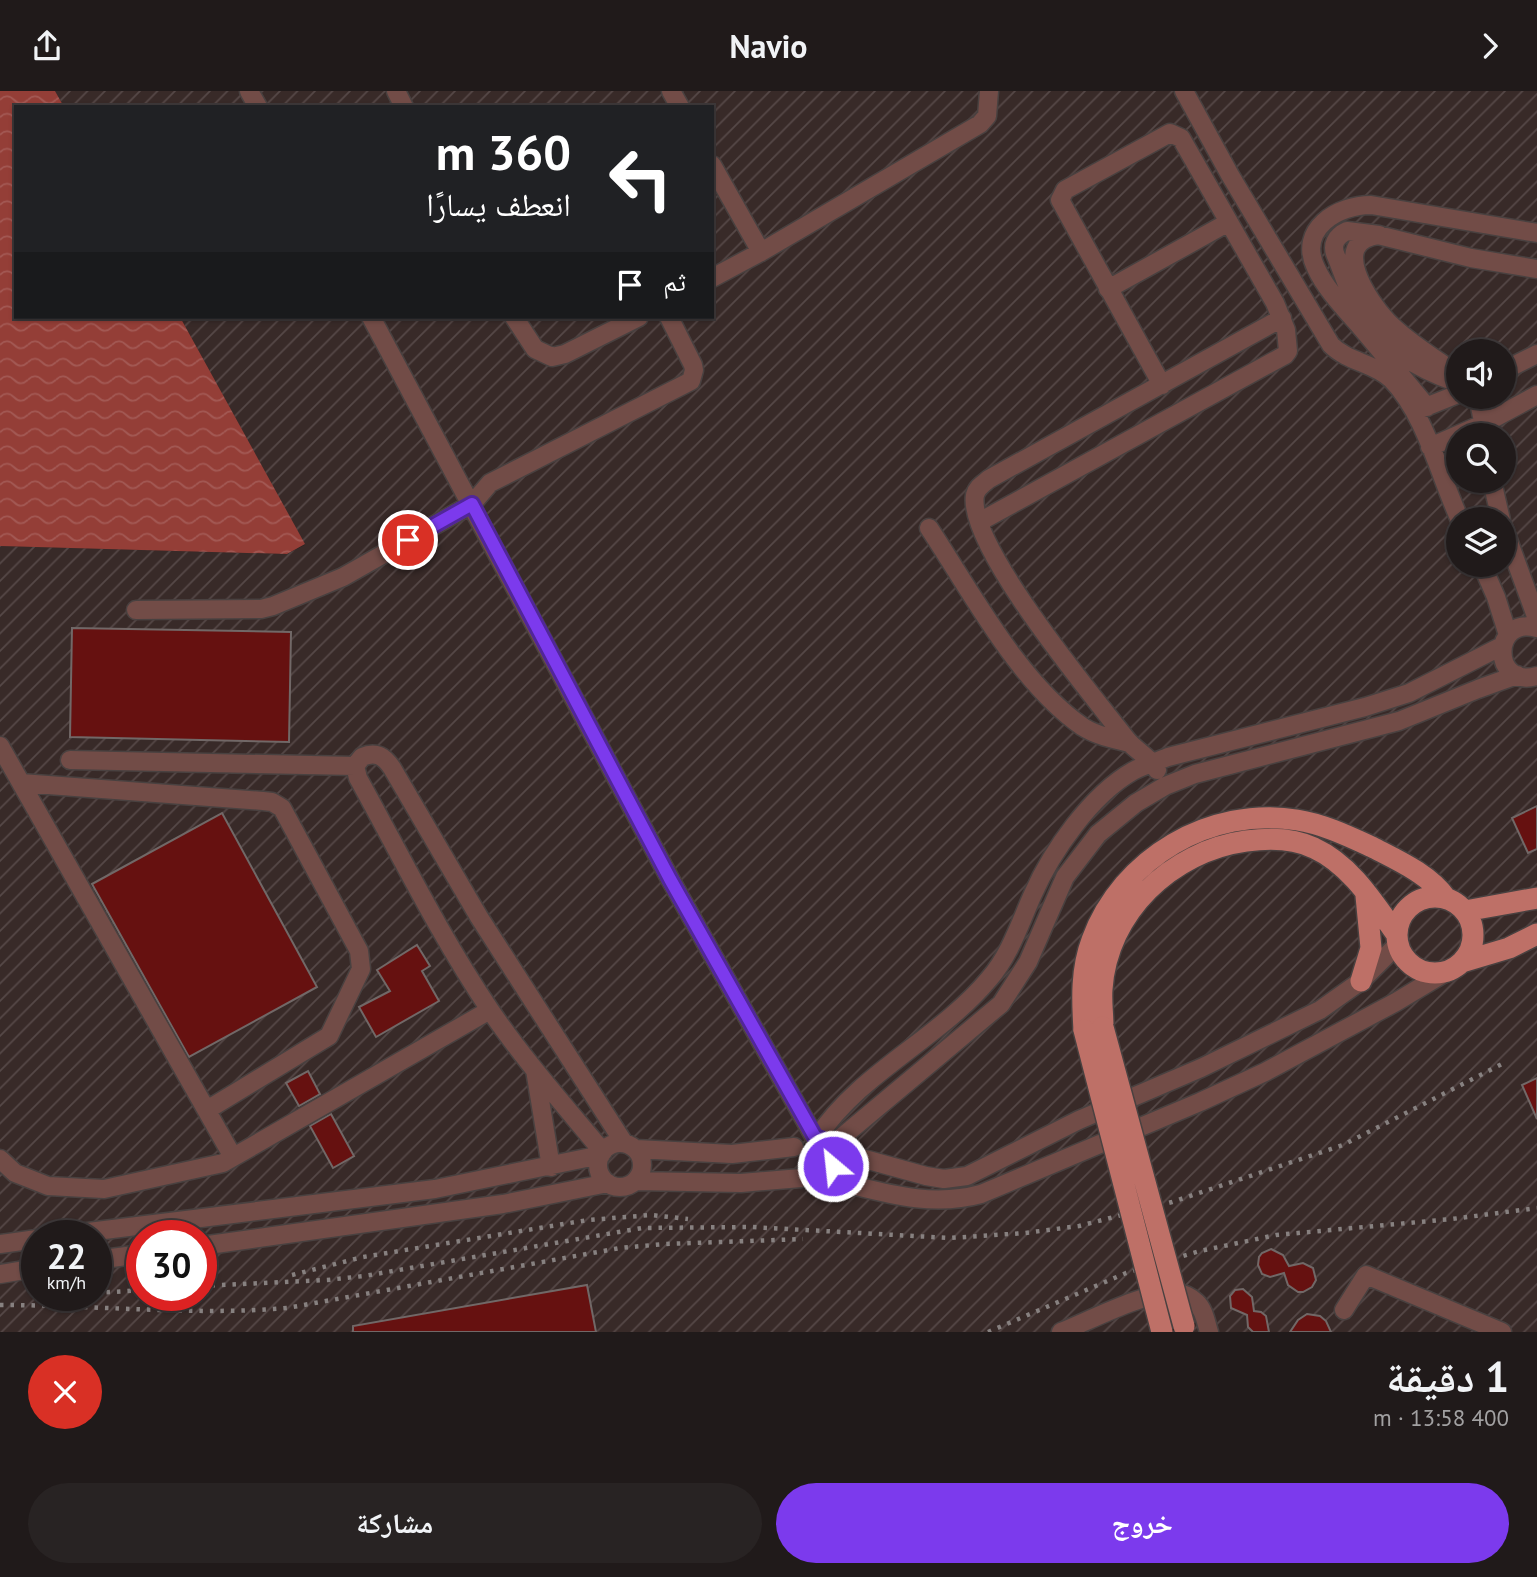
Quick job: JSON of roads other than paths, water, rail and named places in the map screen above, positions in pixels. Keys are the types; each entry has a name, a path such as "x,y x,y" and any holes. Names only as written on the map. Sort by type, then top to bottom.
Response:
{"main road":[{"path":"1185,1329 1093,1028 1082,1002 1084,972 1091,941 1106,908 1143,863 1195,832 1230,821 1262,818 1296,820 1326,827 1380,852 1418,873 1446,898 1457,903 1472,923 1473,937 1470,951 1456,965"},
{"path":"1162,1332 1093,1028 1107,960 1117,933 1132,908 1154,884 1178,864 1202,852 1230,843 1286,840 1311,846 1328,855 1365,890 1398,940 1407,960 1423,970 1441,972 1509,948 1537,934"},
{"path":"1361,981 1371,948 1365,890"},
{"path":"1398,940 1400,920 1409,907 1430,897 1446,898"},
{"path":"1465,911 1537,898"}],"street":[{"path":"714,277 980,124 988,116 989,91"},
{"path":"1184,91 1244,199 1331,345 1340,354 1384,373 1421,409"},
{"path":"979,522 1288,351 1288,338 1282,319 1181,138 1174,133 1166,134 1065,190 1060,196 1061,204 1162,385"},
{"path":"714,169 761,252"},
{"path":"1455,507 1430,447 1421,409 1315,268 1312,247 1315,233 1337,211 1353,206 1371,205 1537,233"},
{"path":"1337,211 1346,231"},
{"path":"1108,289 1228,222"},
{"path":"1446,378 1407,359 1374,332 1361,314 1334,252 1337,238 1346,231 1385,236 1471,258 1537,269"},
{"path":"1385,236 1372,236 1356,247 1353,264 1362,284 1373,305 1389,323 1446,366"},
{"path":"373,319 670,879 789,1089 815,1144 833,1166 823,1178"},
{"path":"515,319 535,349 552,357 565,354 635,319"},
{"path":"135,610 261,609 343,577 472,504 490,483 691,381 694,370 669,319"},
{"path":"1165,786 1153,763 1129,743 1063,660 990,549 979,522 975,494 981,485 1282,319"},
{"path":"1516,365 1537,354"},
{"path":"1494,423 1537,395"},
{"path":"1421,409 1446,399"},
{"path":"1430,447 1446,442"},
{"path":"929,528 1008,649 1041,691 1084,727 1129,743"},
{"path":"1516,572 1537,619"},
{"path":"1487,577 1496,597 1505,640 1504,663 1530,679"},
{"path":"815,1144 831,1118 854,1095 945,1023 989,979 1007,952 1049,860 1080,820 1121,779 1153,763 1409,693 1505,640 1523,627 1537,628"},
{"path":"801,1178 791,1166 790,1155 815,1144 973,1030 1001,1004 1028,963 1065,877 1098,834 1136,803 1165,786 1223,766 1399,721 1478,689 1530,679"},
{"path":"1129,743 1121,779 1136,803"},
{"path":"0,746 233,1157"},
{"path":"355,766 368,754 386,759 479,917 630,1146 640,1155 642,1168 636,1181"},
{"path":"70,760 355,766"},
{"path":"355,766 358,778 453,950 490,1010 602,1154"},
{"path":"21,783 263,801 272,802 282,808 359,951 361,969 329,1036 207,1110"},
{"path":"112,1229 435,1189 551,1167 602,1154 610,1146 732,1154 815,1144 926,1176 944,1179 967,1176 1079,1119 1201,1068 1320,1010 1361,981 1398,940"},
{"path":"217,1244 503,1204 608,1183 624,1187 636,1181 741,1183 801,1178 812,1181 823,1178 919,1200 946,1202 981,1194 1265,1072 1396,1002 1456,965"},
{"path":"0,1159 15,1173 48,1186 104,1189 222,1163 490,1010"},
{"path":"535,1070 551,1167"},
{"path":"602,1154 599,1168 608,1183"},
{"path":"0,1244 21,1241"},
{"path":"0,1273 21,1270"},
{"path":"1344,1310 1366,1275 1503,1332"},
{"path":"1061,1332 1136,1301 1177,1293 1187,1296 1199,1305 1209,1332"}],"water":[{"path":"0,91 55,91 63,105 14,105 14,319 181,319 305,544 287,554 0,546"}],"railway":[{"path":"217,1285 364,1276 642,1228 751,1227 950,1238 1079,1226 1172,1202 1343,1145 1502,1064"},
{"path":"988,1332 1126,1273 1200,1251 1276,1235 1452,1219 1537,1208"},
{"path":"292,1275 363,1257 588,1220 651,1215 688,1219"},
{"path":"0,1305 180,1311 287,1308 620,1248 803,1239"},
{"path":"112,1292 126,1291"}]}
